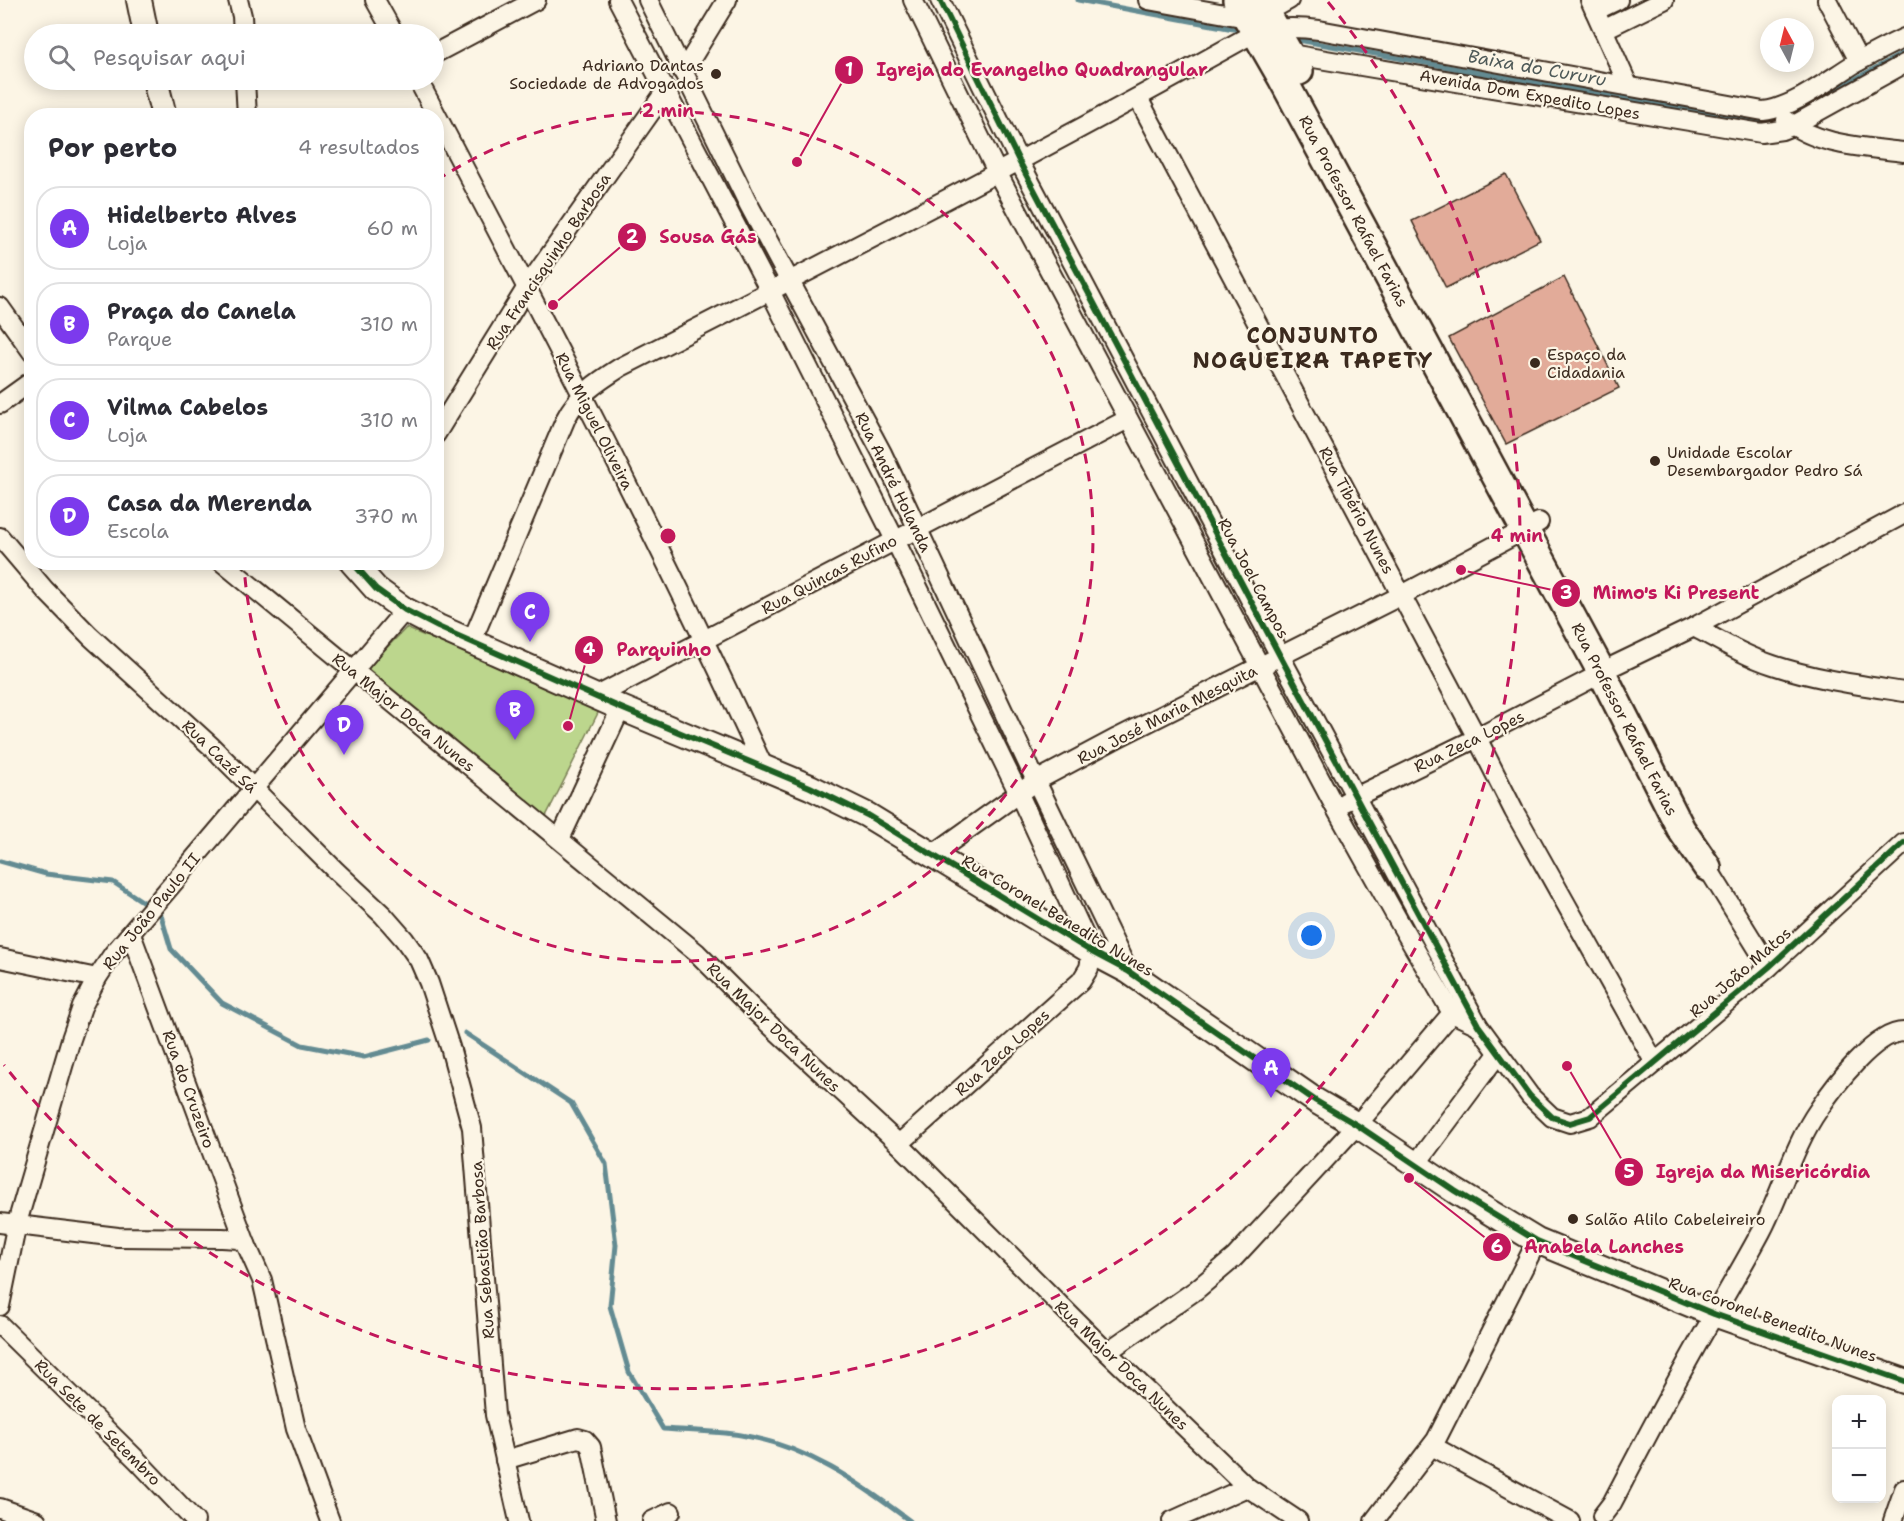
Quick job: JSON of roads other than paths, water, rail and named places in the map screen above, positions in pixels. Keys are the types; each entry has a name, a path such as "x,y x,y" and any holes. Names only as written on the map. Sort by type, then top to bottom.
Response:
{"main road":[{"name":"Rua Professor Rafael Farias","path":"1262,24 1608,669 1681,829 1707,867"}],"street":[{"path":"139,0 144,24"},
{"path":"238,0 242,24"},
{"path":"375,0 388,24"},
{"path":"444,49 536,0"},
{"name":"Rua André Holanda","path":"618,0 770,291 895,540 1018,792 1092,952"},
{"name":"Rua André Holanda","path":"648,0 682,72 789,281 882,453 1128,971"},
{"path":"682,72 727,0"},
{"path":"913,0 998,172 1335,807 1403,929 1459,1007 1478,1024 1498,1054 1416,1164"},
{"name":"Rua Joel Campos","path":"940,0 1019,161 1356,796 1459,1007"},
{"name":"Avenida Dom Expedito Lopes","path":"1148,0 1761,133 1792,126 1904,64"},
{"path":"471,643 566,418 573,405 600,380 1138,98 1262,24 1290,0"},
{"path":"1618,0 1592,6 1628,85"},
{"path":"1603,30 1664,0"},
{"path":"1827,0 1859,61"},
{"name":"Avenida Dom Expedito Lopes","path":"1262,24 1319,30 1750,109 1773,110"},
{"path":"1904,38 1773,110 1792,126 1827,140 1904,152"},
{"path":"158,90 162,108"},
{"path":"246,90 247,108"},
{"name":"Rua Miguel Oliveira","path":"423,90 433,108"},
{"name":"Rua Francisquinho Barbosa","path":"444,421 527,287 665,92"},
{"name":"Rua Tibério Nunes","path":"1138,98 1478,738 1514,811 1654,1063"},
{"name":"Rua Miguel Oliveira","path":"444,129 527,287 705,639 763,766"},
{"path":"0,308 24,341"},
{"path":"0,404 24,387"},
{"name":"Rua Quincas Rufino","path":"595,697 1128,418"},
{"name":"Rua Zeca Lopes","path":"1335,807 1478,738 1608,669 1694,627 1904,514"},
{"name":"Rua José Maria Mesquita","path":"932,855 1036,781 1402,595 1532,526"},
{"name":"Rua Cazé Sá","path":"0,537 24,565"},
{"name":"Rua Cazé Sá","path":"28,570 90,636 212,747 390,923 419,960 429,983"},
{"name":"Rua Major Doca Nunes","path":"232,570 697,953 758,1014 899,1144 1107,1352 1247,1487 1298,1521"},
{"name":"Rua Coronel Benedito Nunes","path":"360,570 376,590 405,610 471,643 763,766 867,815 1092,952 1128,971 1316,1101 1537,1241 1714,1314 1904,1381"},
{"name":"Rua João Paulo II","path":"0,1306 8,1223 82,1007 97,978 135,928 405,610"},
{"path":"1694,627 1742,653 1772,665 1904,692"},
{"path":"560,839 621,708"},
{"name":"Rua João Matos","path":"1498,1054 1530,1096 1552,1117 1570,1123 1590,1117 1769,967 1904,843"},
{"name":"Rua Professor Rafael Farias","path":"1707,867 1769,967"},
{"name":"Rua do Cruzeiro","path":"135,928 246,1244 262,1280 296,1429 330,1521"},
{"name":"Rua Zeca Lopes","path":"899,1144 1081,981 1089,968 1092,952"},
{"path":"0,958 97,978"},
{"name":"Rua Sebastião Barbosa","path":"429,983 450,1047 472,1128 495,1415 519,1521"},
{"path":"1107,1352 1196,1290 1234,1258 1357,1125 1459,1007"},
{"path":"1603,1519 1714,1314 1734,1283 1763,1227 1798,1146 1818,1109 1857,1061 1879,1040 1904,1032"},
{"path":"8,1223 118,1237 239,1239 246,1244"},
{"path":"1374,1521 1431,1446 1537,1241"},
{"name":"Rua Sete de Setembro","path":"0,1325 137,1460 195,1521"},
{"path":"505,1460 578,1438 585,1440 591,1447 606,1521"},
{"path":"1431,1446 1570,1521"},
{"path":"1172,1521 1247,1487"},
{"path":"1893,1521 1904,1489"},
{"path":"0,1508 37,1521"},
{"path":"652,1521 671,1512"}],"waterway":[{"name":"Baixa do Cururu","path":"1078,0 1239,30"},
{"name":"Baixa do Cururu","path":"1298,40 1760,123 1771,122"},
{"name":"Baixa do Cururu","path":"1797,110 1904,53"},
{"path":"0,861 46,874 113,882 148,905"},
{"path":"156,910 160,912 171,949 222,1003 302,1045 364,1057 429,1040"},
{"path":"465,1033 571,1103 606,1164 616,1245 610,1306 629,1372 663,1429 741,1435 788,1448 831,1468 910,1521"}],"place":[{"name":"Adriano Dantas Sociedade de Advogados","path":"716,74"},
{"name":"Igreja do Evangelho Quadrangular","path":"797,162"},
{"name":"Sousa Gás","path":"553,305"},
{"name":"Espaço da Cidadania","path":"1535,363"},
{"name":"Unidade Escolar Desembargador Pedro Sá","path":"1655,461"},
{"name":"Mimo's Ki Present","path":"1461,570"},
{"name":"Vilma Cabelos","path":"530,642"},
{"name":"Parquinho","path":"568,726"},
{"name":"Praça do Canela","path":"515,740"},
{"name":"Casa da Merenda","path":"344,755"},
{"name":"Igreja da Misericórdia","path":"1567,1066"},
{"name":"Hidelberto Alves","path":"1271,1098"},
{"name":"Anabela Lanches","path":"1409,1178"},
{"name":"Salão Alilo Cabeleireiro","path":"1573,1219"}],"district":[{"name":"CONJUNTO NOGUEIRA TAPETY","path":"1313,348"}]}
